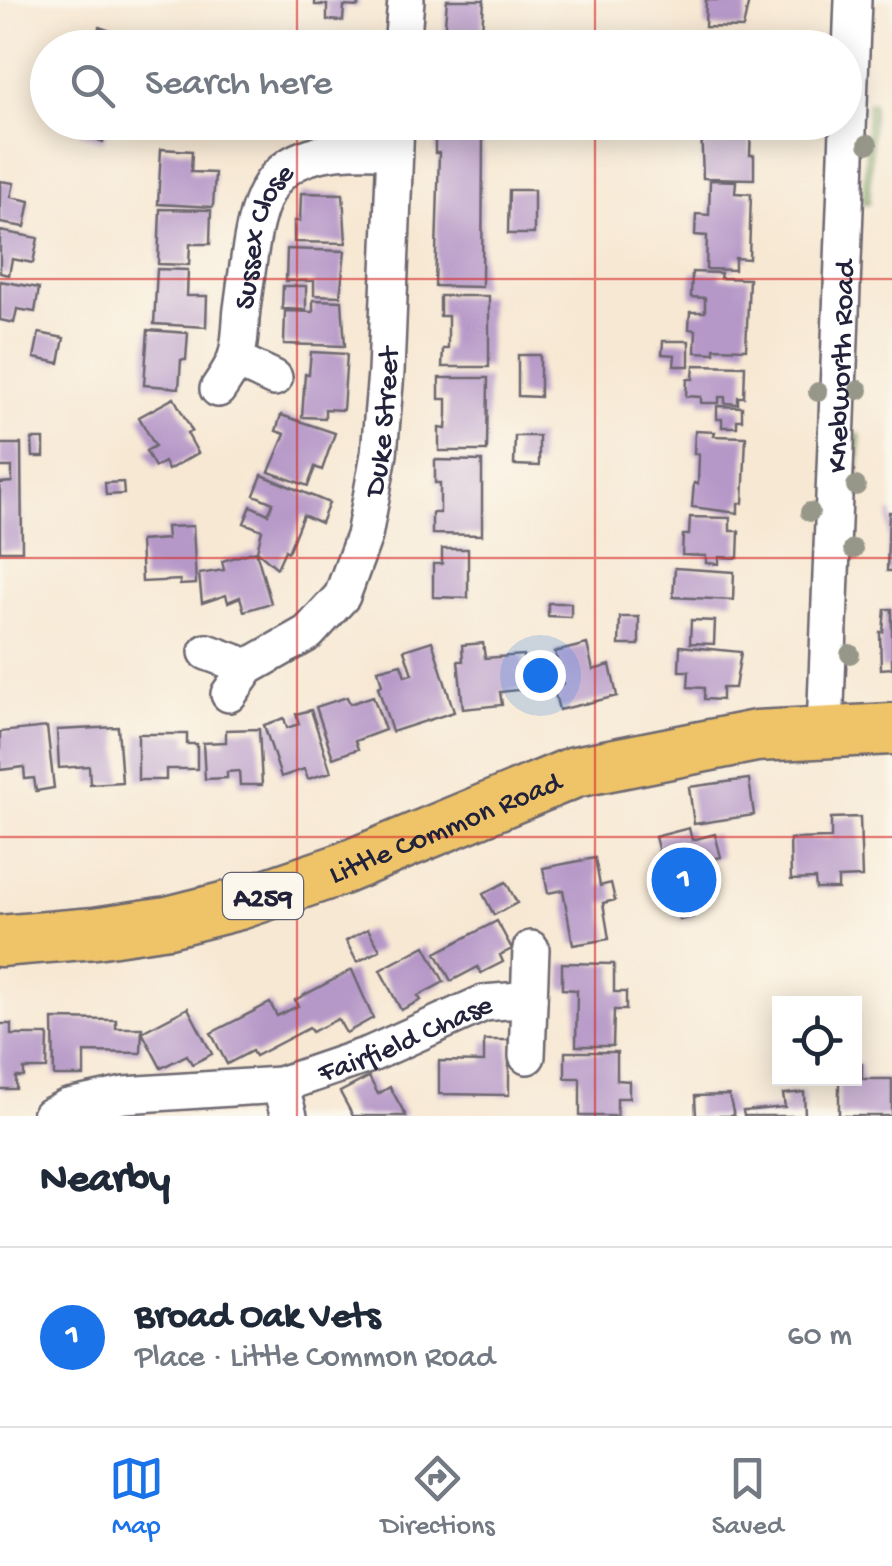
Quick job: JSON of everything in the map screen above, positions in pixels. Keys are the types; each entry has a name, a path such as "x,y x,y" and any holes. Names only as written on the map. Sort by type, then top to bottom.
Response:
{"highway":[{"name":"Little Common Road","path":"0,941 168,922 240,904 339,870 575,772 756,736 892,729"}],"street":[{"path":"404,30 406,0"},
{"name":"Knebworth Road","path":"853,30 854,0"},
{"name":"Sussex Close","path":"274,378 227,374 254,218 267,186 287,166 318,152 384,140"},
{"name":"Duke Street","path":"207,652 239,681 308,634 342,596 364,536 379,454 395,140"},
{"name":"Knebworth Road","path":"825,731 848,140"},
{"name":"Fairfield Chase","path":"527,1056 531,948"},
{"name":"Fairfield Chase","path":"50,1116 68,1108 124,1096 285,1100 371,1054 484,1002 529,999"}],"green space":[{"path":"868,103 873,103 869,203 864,203"},
{"path":"855,435 860,435 855,559 850,558"}],"building":[{"path":"315,0 359,0 358,7 344,6 343,21 327,20 327,5 315,5"},
{"path":"447,0 484,0 482,30 444,30"},
{"path":"706,0 749,0 743,28 705,27"},
{"path":"435,140 483,140 482,287 435,286 439,153 435,153"},
{"path":"702,140 751,140 754,179 703,178"},
{"path":"161,149 192,151 191,172 215,173 213,207 158,204"},
{"path":"710,180 736,181 735,193 751,194 749,259 735,258 735,270 706,269 707,236 695,235 696,214 709,215"},
{"path":"0,181 14,183 11,197 30,201 25,227 0,223"},
{"path":"509,190 534,190 534,234 508,234"},
{"path":"301,193 343,194 346,243 294,242"},
{"path":"160,209 211,210 210,244 190,244 189,265 158,264"},
{"path":"0,231 38,238 33,263 12,259 9,275 0,273"},
{"path":"287,249 345,251 340,296 314,295 314,281 286,281"},
{"path":"157,269 188,270 187,296 207,296 206,327 154,324"},
{"path":"692,272 749,279 746,349 695,352 696,330 689,329 690,312 705,312 705,298 691,297"},
{"path":"0,281 39,288 35,312 17,309 14,323 0,320"},
{"path":"283,286 306,286 306,310 282,309"},
{"path":"440,296 489,296 489,367 442,367 443,349 448,349 448,316 440,316"},
{"path":"313,300 342,301 345,346 284,344 285,311 313,312"},
{"path":"148,330 188,333 179,388 144,385"},
{"path":"39,333 64,338 59,363 34,358"},
{"path":"663,341 689,341 689,366 674,366 675,355 662,354"},
{"path":"311,352 347,354 343,410 325,409 325,418 302,417"},
{"path":"518,355 540,355 540,397 518,396"},
{"path":"694,365 745,366 744,397 738,397 738,404 725,403 725,397 719,397 719,403 701,403 701,397 686,396 687,379 693,379"},
{"path":"439,378 488,378 487,451 439,451 439,428 446,429 447,399 439,399"},
{"path":"174,398 192,431 187,433 198,453 168,470 164,462 155,467 146,451 155,446 139,417"},
{"path":"717,406 742,407 742,420 737,420 737,427 722,427 722,419 717,419"},
{"path":"281,415 335,433 322,470 315,467 308,486 269,472 285,434 276,431"},
{"path":"695,431 746,437 743,503 738,503 738,513 692,507 694,483 698,484"},
{"path":"515,436 539,436 539,466 514,465"},
{"path":"32,439 44,439 44,457 33,457"},
{"path":"0,444 21,444 22,551 0,551 0,483 12,482 12,467 0,467"},
{"path":"435,460 482,461 482,535 432,534 432,513 440,513"},
{"path":"262,475 329,503 321,523 303,515 277,568 257,551 262,530 244,523 251,506 268,514 273,503 254,495"},
{"path":"123,482 124,494 106,495 105,483"},
{"path":"892,512 892,571 887,571"},
{"path":"690,517 730,518 730,531 739,531 738,558 719,557 719,564 706,563 706,556 682,555 683,535 689,535"},
{"path":"193,526 196,584 180,585 180,580 142,582 140,541 167,539 166,527"},
{"path":"442,549 468,549 468,598 433,597 433,564 442,564"},
{"path":"256,551 271,603 244,611 240,597 228,602 226,595 202,603 199,574 224,570 222,561"},
{"path":"675,568 734,572 733,600 673,597"},
{"path":"548,603 571,603 571,617 548,616"},
{"path":"885,609 892,609 892,668 881,669 880,632"},
{"path":"620,617 639,617 639,645 619,645"},
{"path":"691,620 715,621 714,644 690,643"},
{"path":"432,641 454,712 392,732 378,687 382,685 378,670 401,664 405,676 412,674 404,650"},
{"path":"483,643 485,658 523,655 526,689 500,692 502,705 463,709 458,661 463,661 462,645"},
{"path":"587,644 593,670 610,665 617,696 559,710 553,686 563,684 555,652"},
{"path":"680,646 741,652 735,688 722,688 722,700 704,699 704,688 688,687 689,671 679,671"},
{"path":"373,696 385,730 355,741 358,749 333,758 316,707 347,697 350,704"},
{"path":"311,710 331,772 308,779 304,769 281,777 264,725 284,718 287,728 299,724 296,714"},
{"path":"47,727 54,788 36,791 34,778 25,779 24,767 0,770 0,732"},
{"path":"118,727 122,782 90,784 89,766 59,768 57,730"},
{"path":"259,729 262,785 240,785 239,771 227,772 227,778 205,779 203,743 226,742 226,730"},
{"path":"138,734 187,734 187,744 197,744 197,769 166,769 166,780 138,780"},
{"path":"749,779 754,815 694,824 689,787"},
{"path":"860,817 862,877 838,878 838,889 816,889 815,879 791,880 790,839 831,838 831,818"},
{"path":"689,828 692,840 715,834 721,857 698,862 707,898 691,903 693,917 680,920 655,837"},
{"path":"595,858 600,886 611,883 615,900 603,903 609,939 573,945 563,890 548,893 543,868"},
{"path":"506,882 517,903 494,915 483,894"},
{"path":"497,921 512,949 500,955 503,962 481,973 478,967 451,981 436,953"},
{"path":"368,929 380,950 357,962 346,941"},
{"path":"425,946 444,982 401,1010 380,970"},
{"path":"562,963 614,964 614,992 626,992 626,1010 614,1010 613,1046 576,1046 577,990 562,989"},
{"path":"352,970 373,1018 346,1033 338,1019 312,1032 309,1028 255,1056 252,1051 227,1064 211,1033 270,1003 277,1016 298,1006 295,1000"},
{"path":"188,1008 212,1054 192,1064 187,1055 161,1068 142,1032"},
{"path":"53,1019 116,1020 116,1028 142,1028 141,1053 84,1052 84,1076 54,1076"},
{"path":"0,1024 11,1024 11,1035 48,1035 47,1069 24,1069 24,1077 16,1077 16,1089 0,1089"},
{"path":"484,1040 509,1040 509,1095 439,1094 439,1061 484,1062"},
{"path":"565,1052 617,1052 617,1080 629,1081 629,1098 617,1098 617,1116 580,1116 580,1078 565,1078"},
{"path":"369,1077 378,1094 390,1087 406,1116 353,1116 340,1092"},
{"path":"862,1079 892,1079 892,1116 839,1116 839,1086 862,1086"},
{"path":"804,1092 805,1116 744,1116 743,1111 785,1107 783,1094"},
{"path":"729,1095 734,1116 696,1116 695,1096"}],"place":[{"name":"Broad Oak Vets","path":"684,880"}]}
